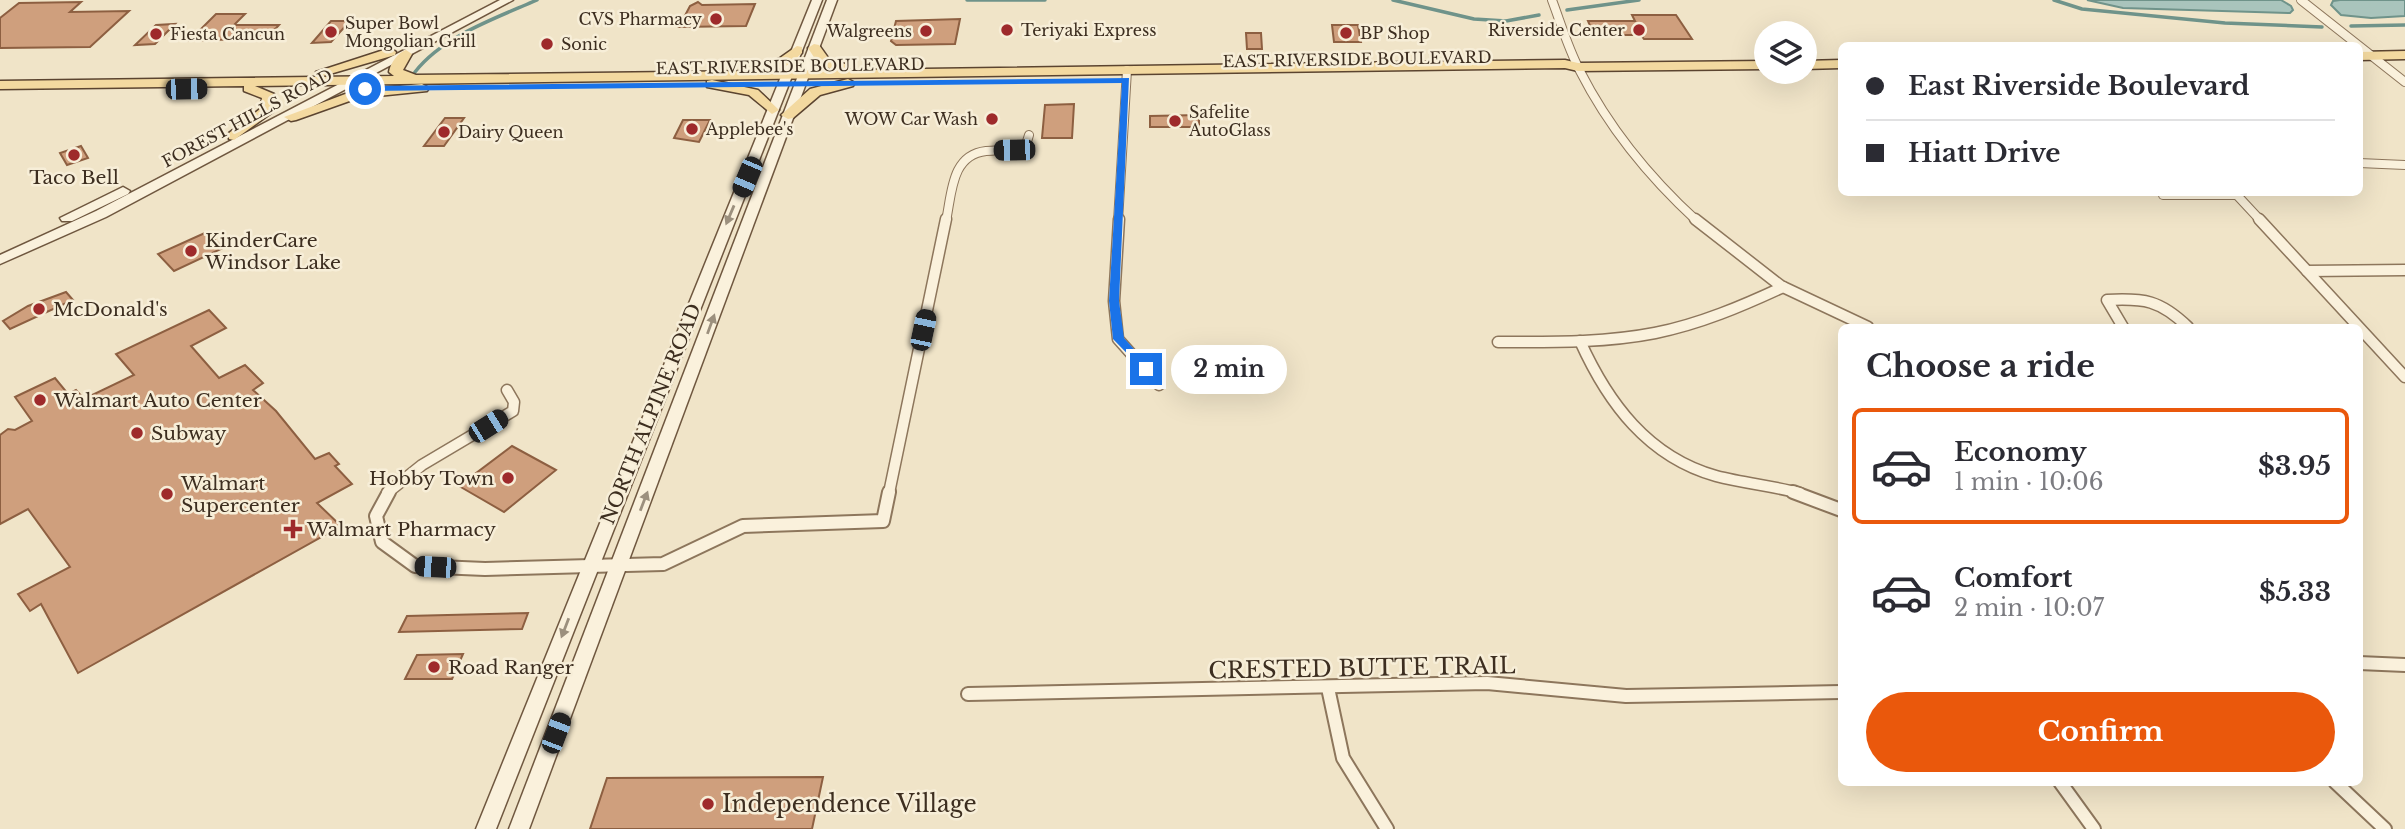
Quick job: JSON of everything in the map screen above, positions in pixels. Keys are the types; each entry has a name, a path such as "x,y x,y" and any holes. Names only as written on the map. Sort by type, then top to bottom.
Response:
{"main road":[{"name":"FOREST HILLS ROAD","path":"0,260 101,214 291,117 390,52 488,0"},
{"name":"FOREST HILLS ROAD","path":"358,78 508,0"},
{"name":"NORTH ALPINE ROAD","path":"486,829 817,0"},
{"name":"NORTH ALPINE ROAD","path":"519,829 832,0"},
{"path":"814,48 824,62 835,67 875,72"},
{"path":"753,74 785,61 797,50"},
{"path":"280,80 326,71 390,52"},
{"path":"406,54 396,67 396,72 424,83"},
{"path":"2365,56 2405,55"},
{"path":"1817,65 1838,64"},
{"name":"EAST RIVERSIDE BOULEVARD","path":"0,85 280,80 340,84 712,84 875,72 1127,75 1570,73 1578,67 1754,65"},
{"path":"2363,65 2405,65"},
{"name":"EAST RIVERSIDE BOULEVARD","path":"0,93 321,88 358,78 424,83 753,74 785,78"},
{"name":"EAST RIVERSIDE BOULEVARD","path":"802,78 848,83 1127,75"},
{"path":"291,117 356,94 424,83"},
{"path":"788,115 815,92 848,83"},
{"path":"712,84 748,90 764,96 772,110"},
{"path":"234,136 267,111 269,97 261,91 249,88"},
{"name":"FOREST HILLS ROAD","path":"0,251 234,136 321,88"},
{"path":"747,177 764,177"}],"street":[{"path":"1552,0 1578,67 1615,130 1654,179 1701,226 1783,287 1862,324"},
{"path":"2301,0 2349,42"},
{"path":"2365,56 2384,65 2405,82"},
{"path":"1127,75 1114,301 1118,339 1159,385"},
{"path":"507,390 514,402 513,411 422,465 387,493 376,516 382,542 395,555 415,566 485,569 663,564 678,560 743,526 883,521 957,168 966,157 976,153 1025,148 1029,135"},
{"path":"2363,163 2405,165"},
{"path":"2237,196 2356,324"},
{"path":"2307,271 2405,270"},
{"path":"1498,342 1580,341 1654,333 1740,307 1783,287"},
{"path":"2121,324 2107,300 2142,298 2169,308 2185,324"},
{"path":"2363,332 2405,377"},
{"path":"1580,341 1592,370 1627,421 1663,454 1714,475 1774,486 1824,500 1838,508"},
{"path":"2363,663 2405,666"},
{"name":"CRESTED BUTTE TRAIL","path":"968,694 1487,683 1626,696 1838,692"},
{"path":"1328,688 1343,758 1387,829"},
{"path":"2063,786 2094,829"},
{"path":"2339,786 2385,829"}],"water":[{"path":"2087,0 2281,0 2293,10 2290,13 2123,8"},
{"path":"2405,0 2405,16 2371,18 2341,15 2331,5 2333,1"}],"building":[{"path":"81,2 70,12 129,11 90,47 0,48 0,18 19,3"},
{"name":"CVS Pharmacy","path":"698,2 702,5 755,4 746,26 679,27 690,6"},
{"path":"216,14 245,14 234,25 279,25 267,38 189,41"},
{"name":"Riverside Center","path":"1632,15 1676,15 1692,39 1594,35 1588,21 1635,21"},
{"name":"Walgreens","path":"960,19 955,44 896,45 891,41 896,21"},
{"name":"Super Bowl Mongolian Grill","path":"331,21 350,21 331,42 312,43"},
{"name":"Fiesta Cancun","path":"175,24 155,44 135,45 156,25"},
{"name":"BP Shop","path":"1332,25 1358,25 1361,42 1334,42"},
{"path":"1246,33 1261,33 1262,49 1247,49"},
{"path":"1074,104 1072,138 1042,138 1045,105"},
{"name":"Safelite AutoGlass","path":"1199,115 1199,127 1150,127 1150,116"},
{"name":"Dairy Queen","path":"445,118 464,118 444,146 424,146"},
{"name":"Applebee's","path":"683,120 710,120 699,142 674,138"},
{"name":"Taco Bell","path":"81,146 88,158 67,165 60,153"},
{"name":"KinderCare Windsor Lake","path":"207,232 223,248 174,271 158,254"},
{"name":"McDonald's","path":"66,292 73,300 10,329 3,321 28,306"},
{"name":"Walmart Supercenter","path":"209,310 226,328 191,346 219,378 245,365 263,383 253,390 276,411 315,459 329,453 339,464 335,466 352,484 317,503 341,526 78,673 41,604 30,611 18,594 70,567 28,509 0,524 0,435 8,429 15,430 32,421 15,397 55,378 68,394 76,390 84,399 134,375 116,354"},
{"name":"Hobby Town","path":"512,446 556,470 504,512 459,486"},
{"path":"528,613 522,629 399,632 407,616"},
{"name":"Road Ranger","path":"463,654 452,679 405,679 417,655"},
{"name":"Independence Village","path":"823,777 812,829 590,829 607,778"}],"waterway":[{"path":"415,72 427,59 455,38 537,0"},
{"path":"967,0 1045,0"},
{"path":"1393,0 1474,19 1506,21 1539,15"},
{"path":"1567,10 1639,0"},
{"path":"2054,0 2082,9 2225,23 2322,27"},
{"path":"2351,26 2405,25"}],"place":[{"name":"CVS Pharmacy","path":"716,19"},
{"name":"Teriyaki Express","path":"1007,30"},
{"name":"Riverside Center","path":"1639,30"},
{"name":"Walgreens","path":"926,31"},
{"name":"Super Bowl Mongolian Grill","path":"331,32"},
{"name":"BP Shop","path":"1346,33"},
{"name":"Fiesta Cancun","path":"156,34"},
{"name":"Sonic","path":"547,44"},
{"name":"WOW Car Wash","path":"992,119"},
{"name":"Safelite AutoGlass","path":"1175,121"},
{"name":"Applebee's","path":"692,129"},
{"name":"Dairy Queen","path":"444,132"},
{"name":"Taco Bell","path":"74,155"},
{"name":"KinderCare Windsor Lake","path":"191,251"},
{"name":"McDonald's","path":"39,309"},
{"name":"Walmart Auto Center","path":"40,400"},
{"name":"Subway","path":"137,433"},
{"name":"Hobby Town","path":"508,478"},
{"name":"Walmart Supercenter","path":"167,494"},
{"name":"Walmart Pharmacy","path":"293,529"},
{"name":"Road Ranger","path":"434,667"},
{"name":"Independence Village","path":"708,804"}],"route":[{"path":"365,89 1126,80 1114,301 1118,339 1146,369"}]}
